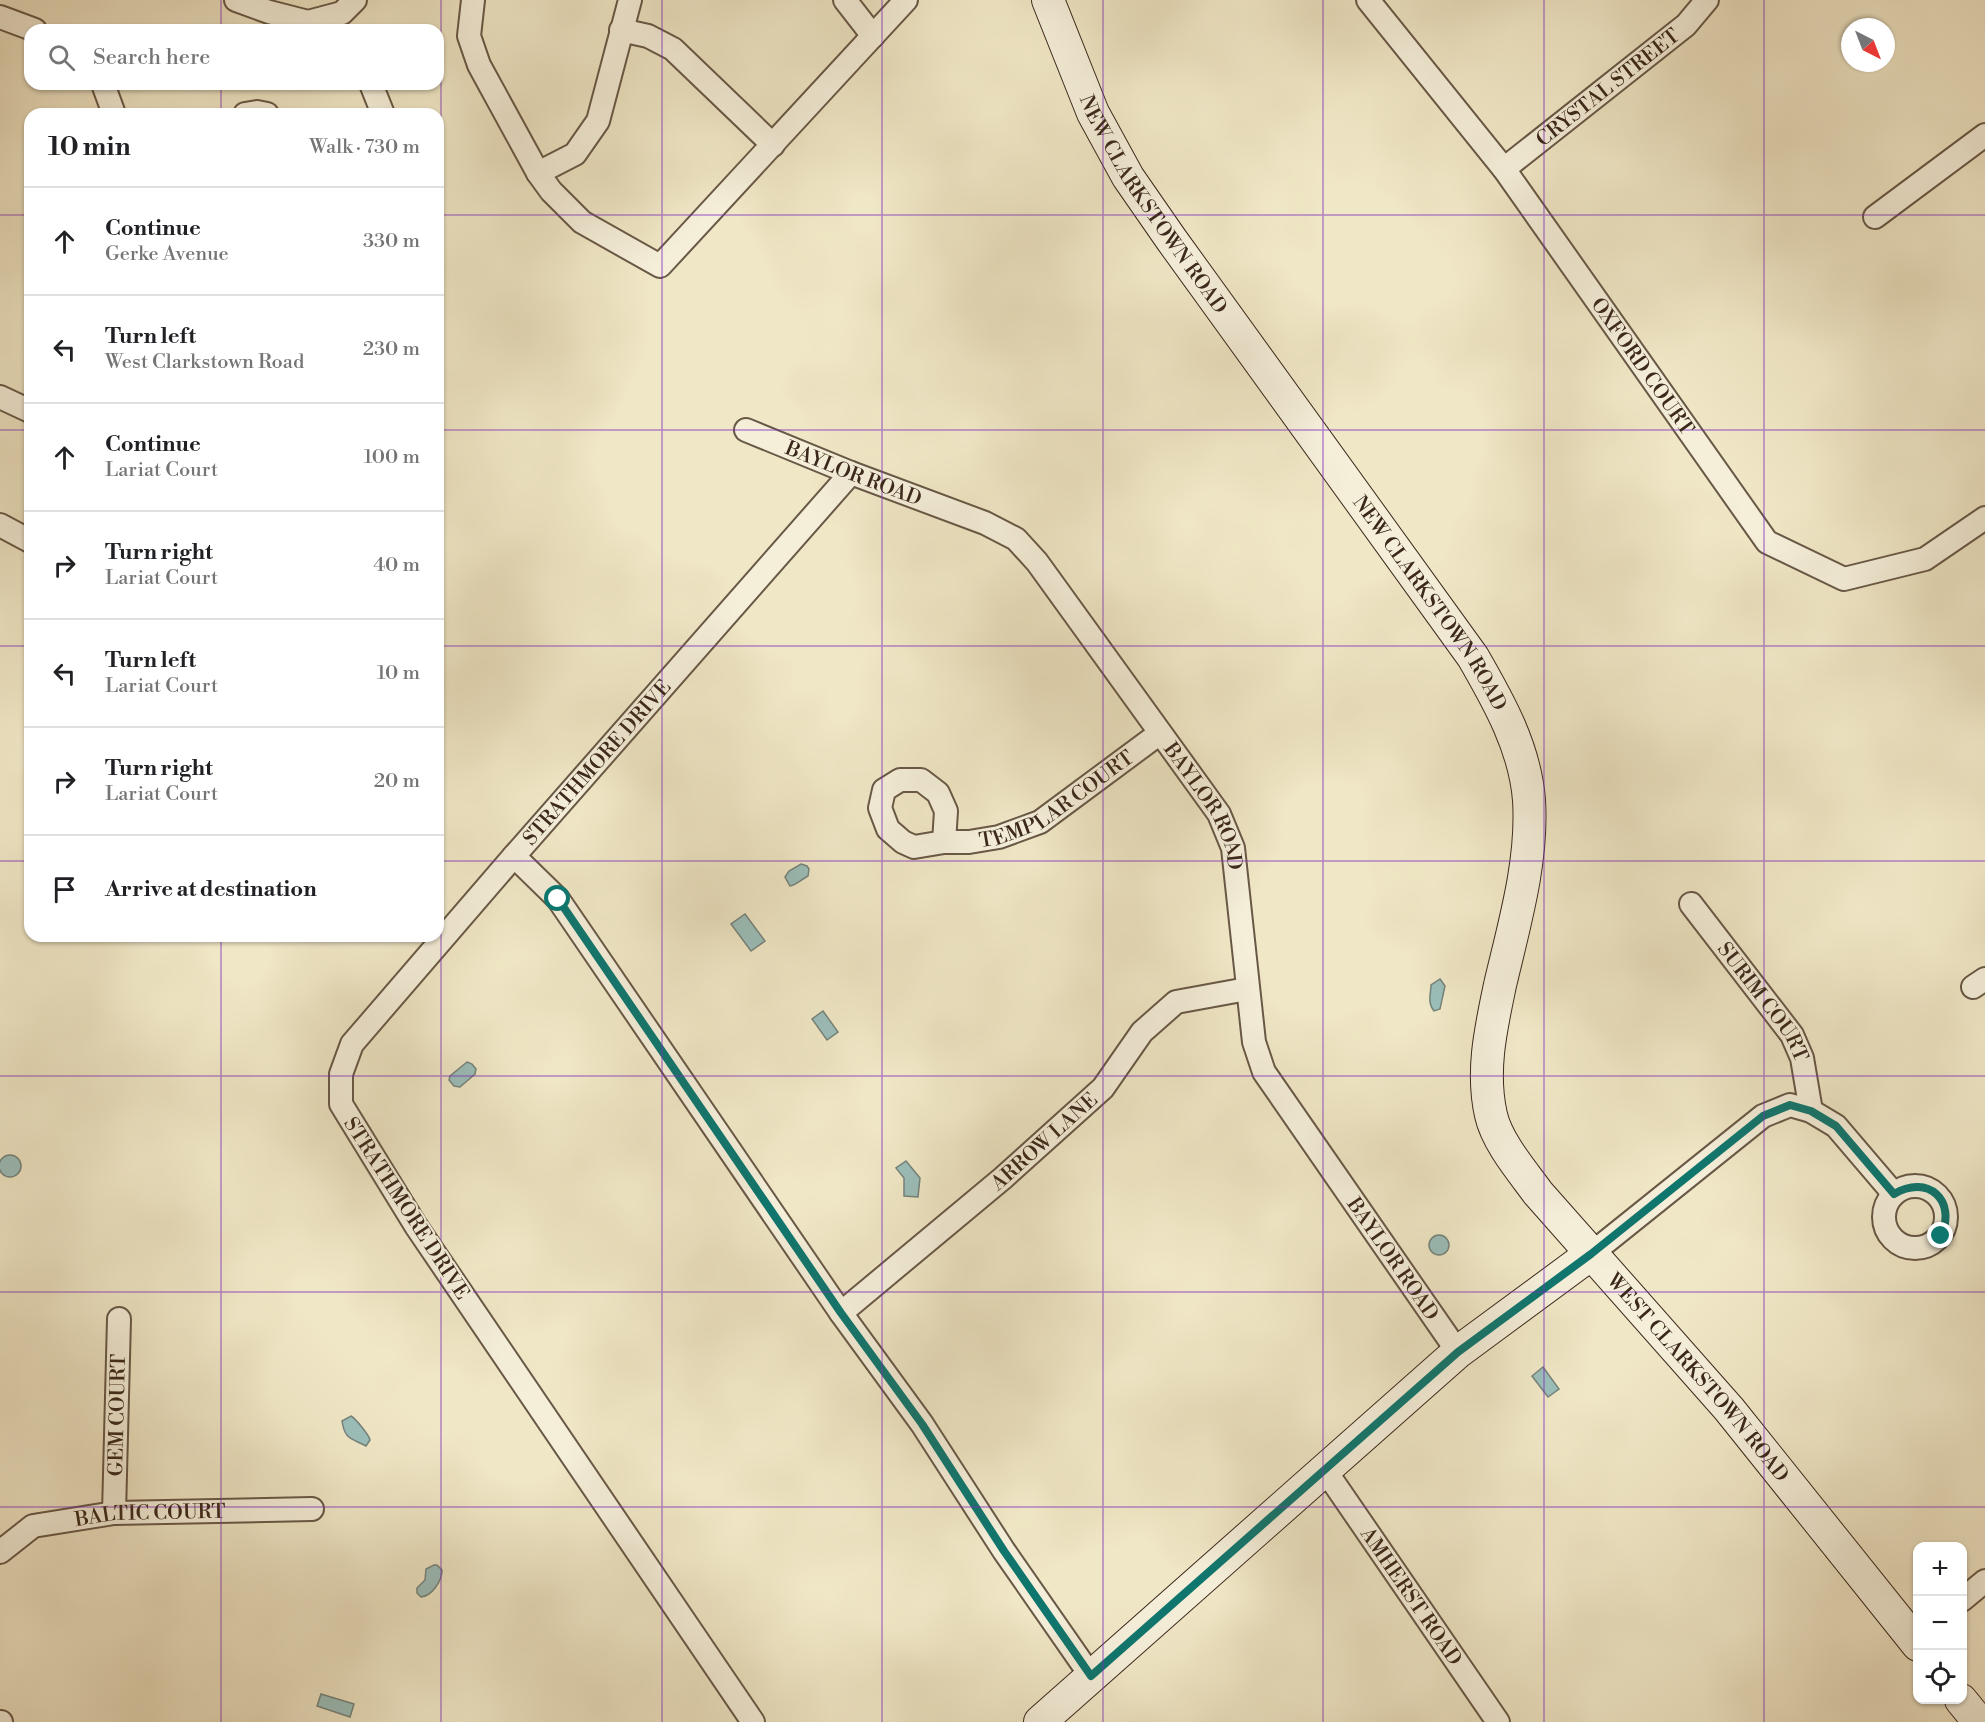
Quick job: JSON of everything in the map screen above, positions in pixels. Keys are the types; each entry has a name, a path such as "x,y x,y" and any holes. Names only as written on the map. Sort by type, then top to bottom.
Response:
{"street":[{"path":"236,0 269,12 308,22 348,14"},
{"path":"473,0 469,36 479,65 538,173 582,222 660,266 906,0"},
{"path":"538,173 575,153 598,122 630,0"},
{"path":"845,0 873,36"},
{"name":"NEW CLARKSTOWN ROAD","path":"1048,0 1093,113 1128,177 1171,240 1473,657 1500,702 1519,748 1529,799 1529,845 1515,922 1491,1028 1485,1074 1491,1117 1511,1157 1538,1193 1591,1254"},
{"name":"OXFORD COURT","path":"1368,0 1504,169 1767,542 1844,579 1924,559 1985,518"},
{"name":"CRYSTAL STREET","path":"1504,169 1686,25 1707,0"},
{"path":"0,17 24,26"},
{"path":"621,30 648,36 673,49 773,145"},
{"path":"105,90 112,108"},
{"path":"373,90 381,108"},
{"path":"1875,217 1985,135"},
{"path":"0,397 24,408"},
{"name":"BAYLOR ROAD","path":"746,430 985,524 1016,539 1036,562 1219,814 1233,848 1254,1042 1264,1072 1458,1352"},
{"name":"STRATHMORE DRIVE","path":"444,937 851,473"},
{"path":"0,525 24,538"},
{"name":"TEMPLAR COURT","path":"944,842 969,842 999,837 1040,822 1160,733"},
{"path":"514,856 558,899 841,1313 922,1424 1004,1551 1091,1676"},
{"name":"SURIM COURT","path":"1691,904 1792,1035 1802,1058 1811,1111"},
{"name":"STRATHMORE DRIVE","path":"440,942 352,1044 341,1074 341,1104 416,1226 753,1722"},
{"name":"ARROW LANE","path":"841,1313 1003,1178 1103,1088 1142,1032 1176,1002 1247,988"},
{"path":"1040,1722 1458,1352 1591,1254 1763,1116 1790,1105 1811,1111 1836,1126 1894,1194"},
{"name":"WEST CLARKSTOWN ROAD","path":"1591,1254 1729,1409 1913,1637"},
{"name":"GEM COURT","path":"114,1513 119,1319"},
{"name":"AMHERST ROAD","path":"1325,1470 1498,1722"},
{"name":"BALTIC COURT","path":"0,1552 33,1526 114,1513 312,1509"},
{"path":"1967,1596 1985,1581"},
{"path":"1964,1704 1979,1722"}],"water":[{"path":"801,864 809,869 808,876 790,886 785,877 789,871"},
{"path":"745,914 765,941 751,951 731,924"},
{"path":"1440,979 1445,986 1440,1009 1434,1011 1430,1001 1431,985"},
{"path":"823,1011 838,1032 827,1040 812,1019"},
{"path":"467,1062 476,1069 475,1074 460,1087 454,1086 449,1080 450,1076"},
{"path":"10,1155 18,1158 21,1166 18,1174 10,1177 2,1174 -1,1166 2,1158"},
{"path":"906,1161 920,1178 918,1197 904,1196 904,1178 896,1168"},
{"path":"1435,1235 1443,1235 1449,1241 1449,1249 1443,1255 1435,1255 1429,1249 1429,1241"},
{"path":"1543,1367 1559,1389 1548,1397 1532,1376"},
{"path":"351,1416 370,1440 366,1446 350,1438 345,1432 342,1421"},
{"path":"434,1565 442,1570 440,1579 429,1594 421,1597 417,1593 417,1588 425,1580 426,1569"},
{"path":"321,1694 354,1704 350,1717 317,1706"}],"route":[{"path":"558,899 841,1313 922,1424 1004,1551 1091,1676 1458,1352 1591,1254 1763,1116 1790,1105 1811,1111 1836,1126 1894,1194 1905,1187 1918,1186 1931,1190 1941,1199 1946,1210 1946,1224 1941,1236"}]}
